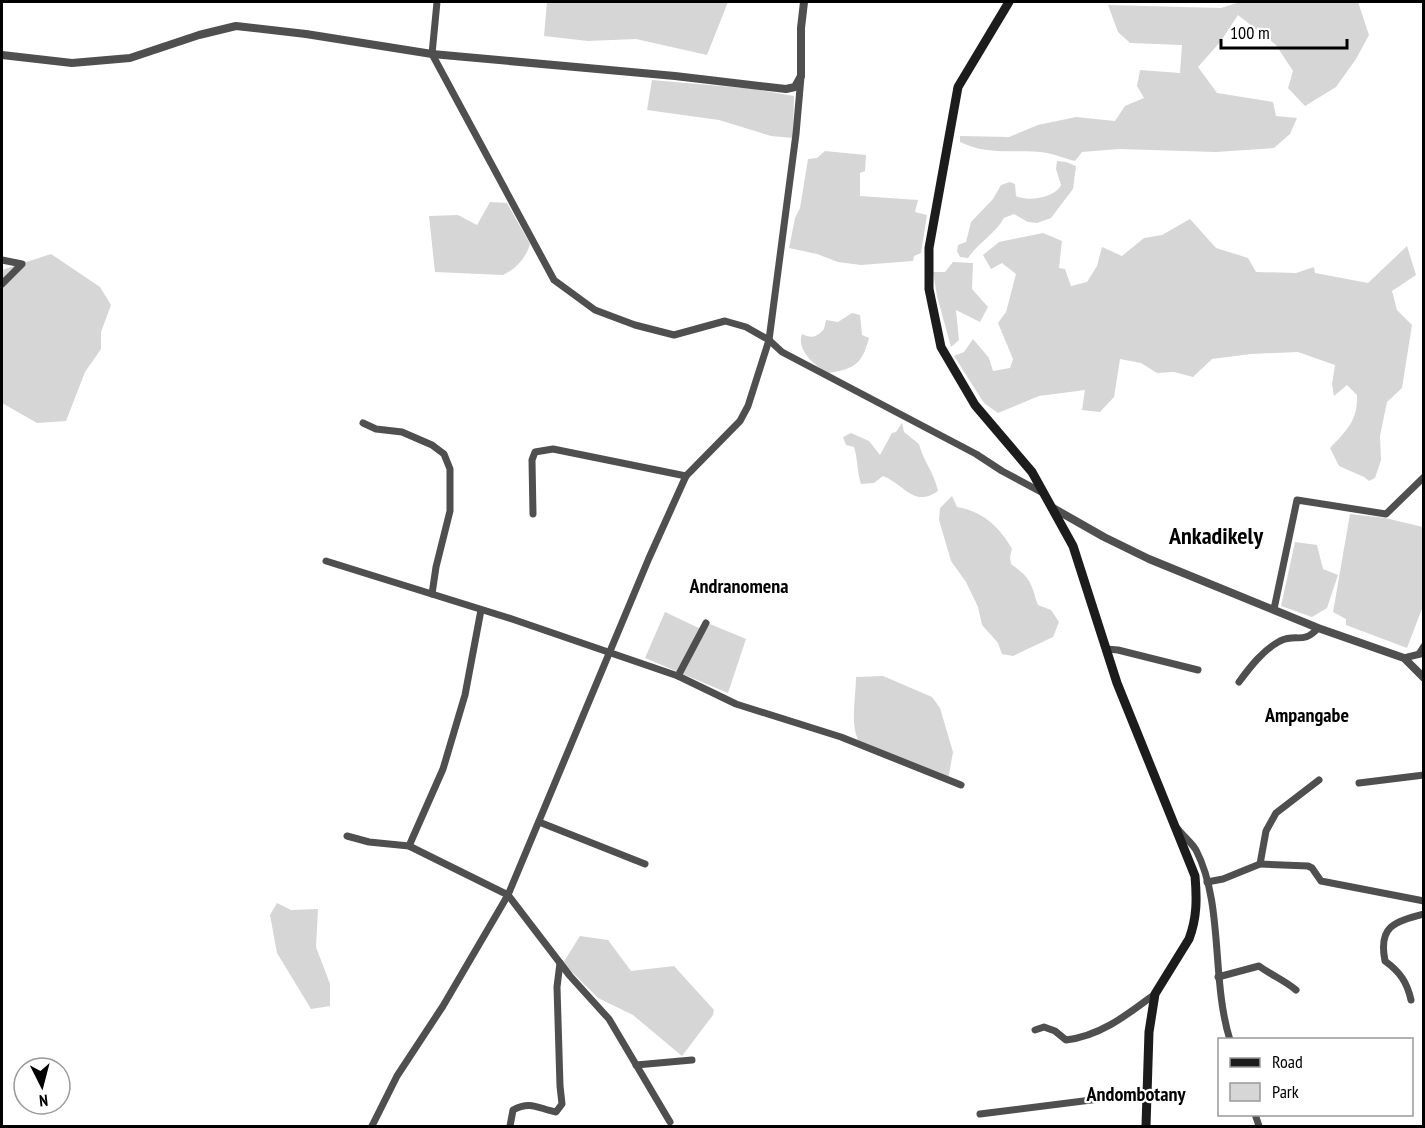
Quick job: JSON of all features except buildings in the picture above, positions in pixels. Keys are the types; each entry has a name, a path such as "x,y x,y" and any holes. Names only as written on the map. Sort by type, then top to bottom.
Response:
{"main road":[{"path":"1009,2 958,87 929,248 929,289 941,346 975,405 1032,472 1073,546 1106,649 1172,823 1195,876 1197,902 1189,939 1155,994 1149,1032 1146,1126"}],"street":[{"path":"437,2 432,54 554,280 595,310 635,325 674,335 725,321 747,327 769,340 782,352 976,454 1044,494"},
{"path":"372,1126 397,1076 443,1006 508,895 686,476 740,420 748,406 769,340 796,134 804,2"},
{"path":"2,55 72,63 130,58 198,35 236,26 306,34 432,54 675,76 786,89 795,87 801,76"},
{"path":"2,260 22,264 2,284"},
{"path":"363,423 376,429 402,432 432,445 444,454 450,468 450,511 436,567 432,594"},
{"path":"533,514 532,460 535,452 553,449 686,476"},
{"path":"1274,609 1297,500 1386,514 1424,477"},
{"path":"1053,508 1149,559 1318,628 1404,658 1424,678"},
{"path":"326,561 610,652 678,676 736,704 841,737 961,785"},
{"path":"409,846 443,769 465,695 481,610"},
{"path":"678,676 706,623"},
{"path":"1239,682 1252,664 1275,645 1288,638 1306,638 1318,628"},
{"path":"1404,658 1421,653 1424,646"},
{"path":"1106,649 1198,670"},
{"path":"1359,783 1424,775"},
{"path":"1260,864 1266,831 1276,813 1319,780"},
{"path":"539,822 645,864"},
{"path":"1172,823 1194,848 1207,882 1213,913 1218,978 1230,1038"},
{"path":"347,836 369,842 409,846 508,895 560,963 609,1019 670,1122"},
{"path":"1207,882 1223,879 1260,864 1308,866 1321,881 1424,901"},
{"path":"1411,1000 1407,985 1396,969 1384,961 1381,945 1385,933 1393,925 1424,914"},
{"path":"510,1126 513,1110 520,1106 533,1104 543,1110 556,1112 562,1104 557,987 560,963"},
{"path":"1218,978 1259,966 1296,990"},
{"path":"1035,1030 1044,1027 1055,1031 1066,1040 1084,1037 1116,1022 1155,994"},
{"path":"636,1065 692,1060"},
{"path":"980,1114 1147,1093"}],"green space":[{"path":"547,2 728,2 707,55 636,39 588,41 544,36"},
{"path":"1240,2 1358,2 1369,35 1356,59 1336,87 1305,106 1288,88 1293,71 1276,45 1238,15 1221,41 1198,67 1217,93 1273,102 1276,116 1297,118 1290,134 1274,148 1216,152 1119,149 1082,152 1075,161 1047,153 993,151 971,147 960,142 960,136 1009,137 1038,125 1076,117 1115,121 1125,106 1144,98 1137,86 1140,70 1180,73 1182,45 1130,43 1118,32 1108,5 1221,8"},
{"path":"652,80 754,89 794,96 793,138 771,136 719,120 647,110"},
{"path":"825,151 866,155 865,171 860,173 860,196 918,200 915,212 927,215 921,253 914,256 913,261 861,265 838,262 817,254 789,248 795,218 800,208 808,159 817,158"},
{"path":"1057,161 1076,166 1073,189 1051,218 1037,223 1028,222 1014,214 1004,218 968,258 960,257 957,251 958,245 966,242 971,222 993,199 1001,185 1010,182 1015,184 1016,196 1021,198 1034,199 1047,196 1061,185 1056,169"},
{"path":"490,202 507,203 530,244 523,258 503,275 435,272 429,216 458,215 477,225"},
{"path":"1190,219 1216,248 1248,258 1256,272 1296,273 1314,267 1315,273 1368,283 1407,246 1416,275 1392,291 1397,310 1412,325 1402,388 1387,402 1380,436 1381,460 1375,478 1369,481 1339,466 1330,448 1346,431 1353,419 1357,395 1347,385 1334,396 1332,384 1335,365 1298,352 1251,354 1212,359 1193,377 1174,372 1157,373 1141,363 1120,359 1114,397 1100,412 1082,410 1085,390 1039,396 998,413 984,403 954,356 964,352 973,339 989,358 993,371 1010,368 1013,359 998,323 1006,312 1016,274 1002,263 991,269 983,255 999,242 1043,233 1062,241 1059,268 1065,269 1071,286 1087,282 1097,266 1102,247 1122,256 1144,238 1162,235"},
{"path":"51,254 100,287 111,305 101,332 101,349 85,372 66,421 37,423 2,403 2,270"},
{"path":"953,262 973,263 972,289 988,307 980,322 956,310 959,340 951,347 933,272 945,272"},
{"path":"852,313 860,315 862,335 869,338 866,347 856,364 845,370 828,373 812,362 804,352 802,334 812,337 817,335 824,329 826,320 838,322"},
{"path":"902,423 904,432 919,444 934,478 938,491 930,496 916,496 883,476 874,483 861,484 854,447 846,445 843,437 851,433 869,441 880,455 892,433 896,432"},
{"path":"952,496 957,507 982,516 996,527 1007,541 1012,549 1011,564 1029,582 1038,605 1051,610 1059,622 1053,637 1013,656 1002,654 998,643 982,625 978,607 966,582 951,561 939,520 940,508"},
{"path":"1350,514 1385,518 1423,527 1423,606 1407,648 1346,625 1346,619 1333,612"},
{"path":"1295,542 1317,545 1323,569 1338,575 1327,608 1312,617 1281,606"},
{"path":"665,612 705,631 710,624 746,639 728,693 645,658"},
{"path":"883,676 932,697 940,708 953,752 948,780 858,740 854,717 856,677"},
{"path":"277,903 291,910 318,909 316,947 330,984 330,1006 311,1009 277,953 270,915"},
{"path":"580,936 608,940 631,971 674,966 714,1010 713,1015 682,1056 633,1015 598,998 563,963"}],"district":[{"name":"Ankadikely","path":"1216,535"},
{"name":"Andranomena","path":"739,586"},
{"name":"Ampangabe","path":"1307,715"},
{"name":"Andombotany","path":"1136,1094"}]}
